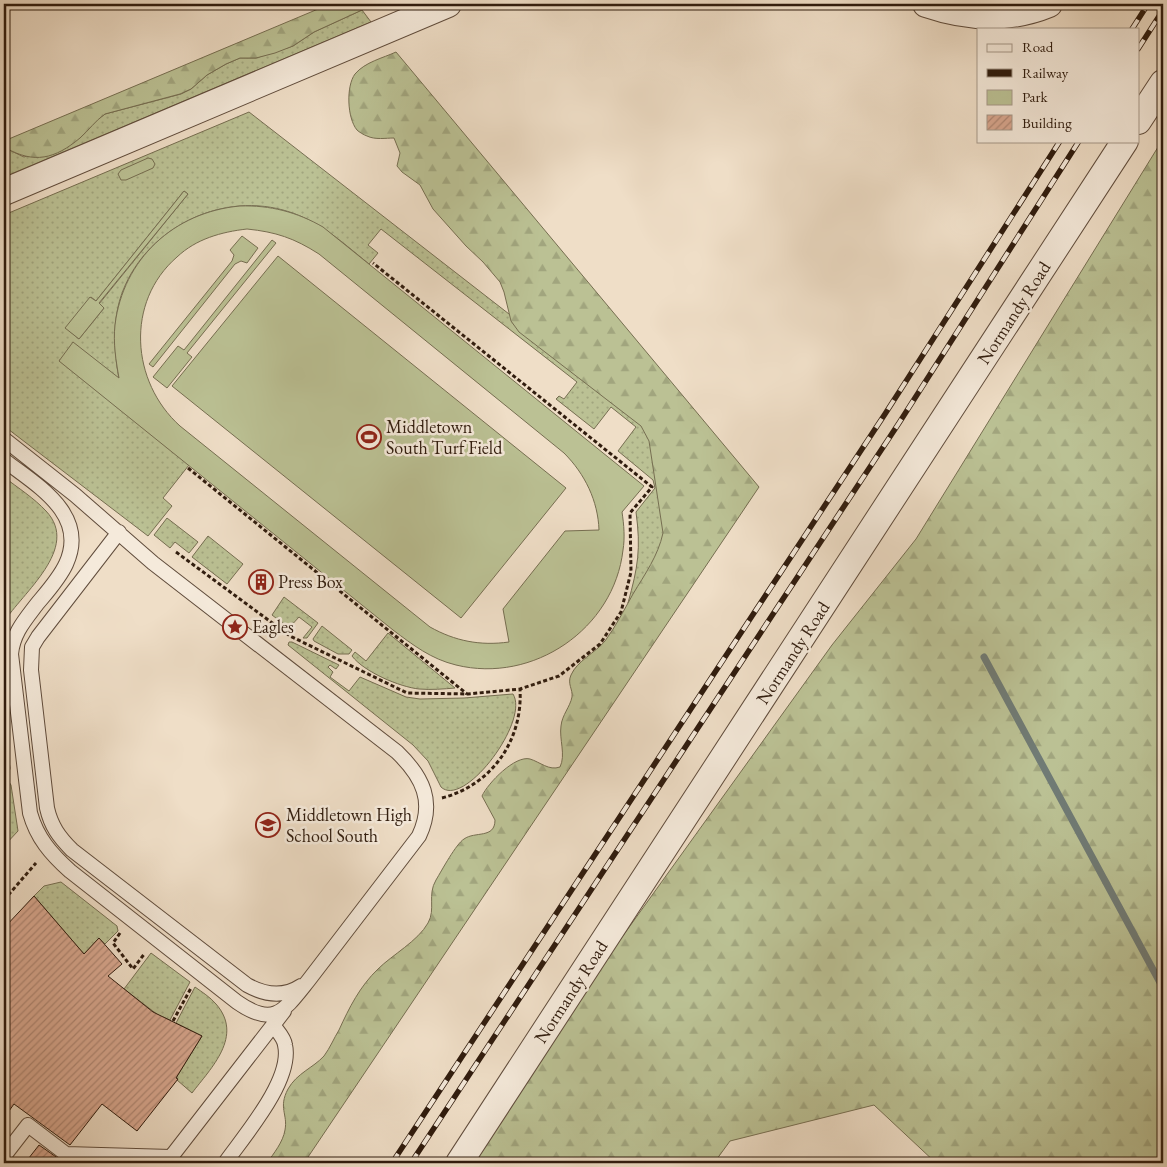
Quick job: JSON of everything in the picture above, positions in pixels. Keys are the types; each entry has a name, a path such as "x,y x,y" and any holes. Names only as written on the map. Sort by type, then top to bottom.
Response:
{"street":[{"path":"4,192 448,4"},
{"path":"926,4 960,14 988,16 1009,15 1049,4"},
{"path":"1140,118 1163,82"},
{"name":"Normandy Road","path":"460,1163 1124,142"}],"lane":[{"path":"4,440 75,495 153,563 397,752 408,762 420,780 426,801 424,826 412,847 171,1157 66,1154 28,1125 4,1156"},
{"path":"4,460 59,505 68,523 71,541 69,557 62,572 19,627 12,645 11,654 30,813 39,837 46,848 70,871 243,1006 258,1014 272,1015 289,1004"},
{"path":"118,532 32,647 31,670 46,808 50,822 59,837 72,850 247,985 263,992 283,994 291,992 308,981"},
{"path":"224,1163 263,1109 280,1078 286,1056 286,1046 273,1026"}],"path":[{"path":"176,552 290,636 407,693 468,694 520,689 559,676 600,644 621,612 631,572 630,513 652,487 373,263"},
{"path":"188,468 468,694"},
{"path":"426,801 444,798 465,790 494,767 509,746 517,725 521,706 520,689"},
{"path":"4,900 40,858"},
{"path":"125,926 112,943 132,969 150,946"},
{"path":"172,1021 194,980"}],"green space":[{"path":"330,4 356,4 362,10 314,32 293,46 256,58 240,58 226,64 207,75 191,89 180,94 105,114 80,138 53,155 35,157 16,153 6,148 4,150 4,141"},
{"path":"362,10 371,22 4,177 5,148 24,157 81,137 95,121 105,114 181,94 226,64 240,58 256,58 293,46 314,32"},
{"path":"396,52 759,487 304,1163 267,1163 284,1134 286,1124 283,1106 285,1096 292,1083 324,1056 356,998 372,976 424,930 430,918 433,886 457,846 468,837 492,830 495,820 482,796 485,791 503,771 517,761 530,759 548,767 560,767 562,762 561,726 572,697 571,675 577,665 601,645 613,630 651,565 663,533 649,441 641,426 519,332 511,321 500,282 433,209 420,185 397,166 400,153 394,138 370,137 359,132 354,125 349,102 352,79 359,70 369,63"},
{"path":"249,112 648,422 667,550 628,603 638,558 636,512 655,488 653,480 618,451 636,427 611,407 594,429 556,399 559,396 564,399 577,382 381,229 368,245 378,253 369,264 329,232 307,219 283,210 258,206 233,207 209,212 186,222 165,235 146,253 132,273 118,306 115,338 119,379 59,360 189,465 163,498 172,506 148,536 4,426 4,215","holes":["184,191 188,194 99,304 104,308 79,339 66,328 91,297 96,301"]},
{"path":"1163,139 1163,1163 936,1163 874,1105 730,1141 714,1163 461,1163 832,645 916,539"},
{"path":"148,158 152,159 155,164 153,168 126,180 121,180 118,174 121,170"},
{"path":"184,191 188,194 99,303 104,308 79,339 65,328 90,297 96,301"},
{"path":"240,206 273,208 303,217 323,227 644,486 622,512 624,545 616,578 604,604 587,626 565,644 540,658 513,666 485,669 456,665 430,655 393,630 59,361 73,342 119,378 114,332 120,301 129,279 141,260 156,243 174,229 194,218 216,210","holes":["247,229 293,240 319,254 564,453 584,479 593,498 599,530 565,531 503,609 509,642 478,643 458,639 430,627 180,426 164,408 152,387 144,365 141,342 142,319 149,296 160,275 177,257 192,245 209,237 228,232"]},
{"path":"242,236 258,248 247,263 241,261 235,264 153,367 149,364 232,261 234,255 230,250"},
{"path":"272,240 276,243 187,353 192,357 167,388 153,377 178,346 184,350"},
{"name":"Middletown South Turf Field","path":"278,256 566,488 461,618 172,386"},
{"path":"4,477 46,511 55,525 57,540 53,555 45,570 4,622"},
{"path":"167,518 198,542 189,553 175,542 170,548 154,535"},
{"path":"208,536 243,564 227,584 192,557"},
{"path":"284,597 318,623 307,638 303,638 312,627 299,617 289,628 272,615"},
{"path":"322,626 352,650 349,654 338,654 314,641 313,639"},
{"path":"388,633 455,688 411,688 373,673 352,656 355,652 366,661"},
{"path":"289,642 339,665 336,669 330,665 328,667 333,672 330,677 349,691 360,677 406,697 420,699 513,694 516,707 512,723 504,741 492,759 478,774 464,786 451,790 441,787 428,761 413,745 288,645"},
{"path":"4,725 10,768 9,773 4,775"},
{"path":"4,782 9,782 11,785 18,831 4,846"},
{"path":"61,882 117,926 118,931 105,944 99,938 84,954 34,896 44,886"},
{"path":"151,953 190,982 170,1020 162,1018 124,989"},
{"path":"195,987 216,1004 224,1016 227,1028 226,1040 222,1051 192,1093 176,1078 202,1036 176,1023"}],"building":[{"path":"34,896 84,954 99,938 122,964 108,976 153,1012 202,1036 176,1078 178,1079 137,1131 102,1104 70,1145 14,1104 4,1118 4,928"},
{"path":"39,1145 59,1159 56,1163 25,1163"}],"waterway":[{"path":"984,657 1163,988"}],"railway":[{"path":"1133,28 1148,4"},
{"path":"1140,46 1163,10"},
{"path":"392,1163 885,414 1059,142"},
{"path":"411,1163 899,423 1078,142"}],"place":[{"name":"Middletown South Turf Field","path":"369,437"},
{"name":"Press Box","path":"261,582"},
{"name":"Eagles","path":"235,627"},
{"name":"Middletown High School South","path":"268,825"}]}
